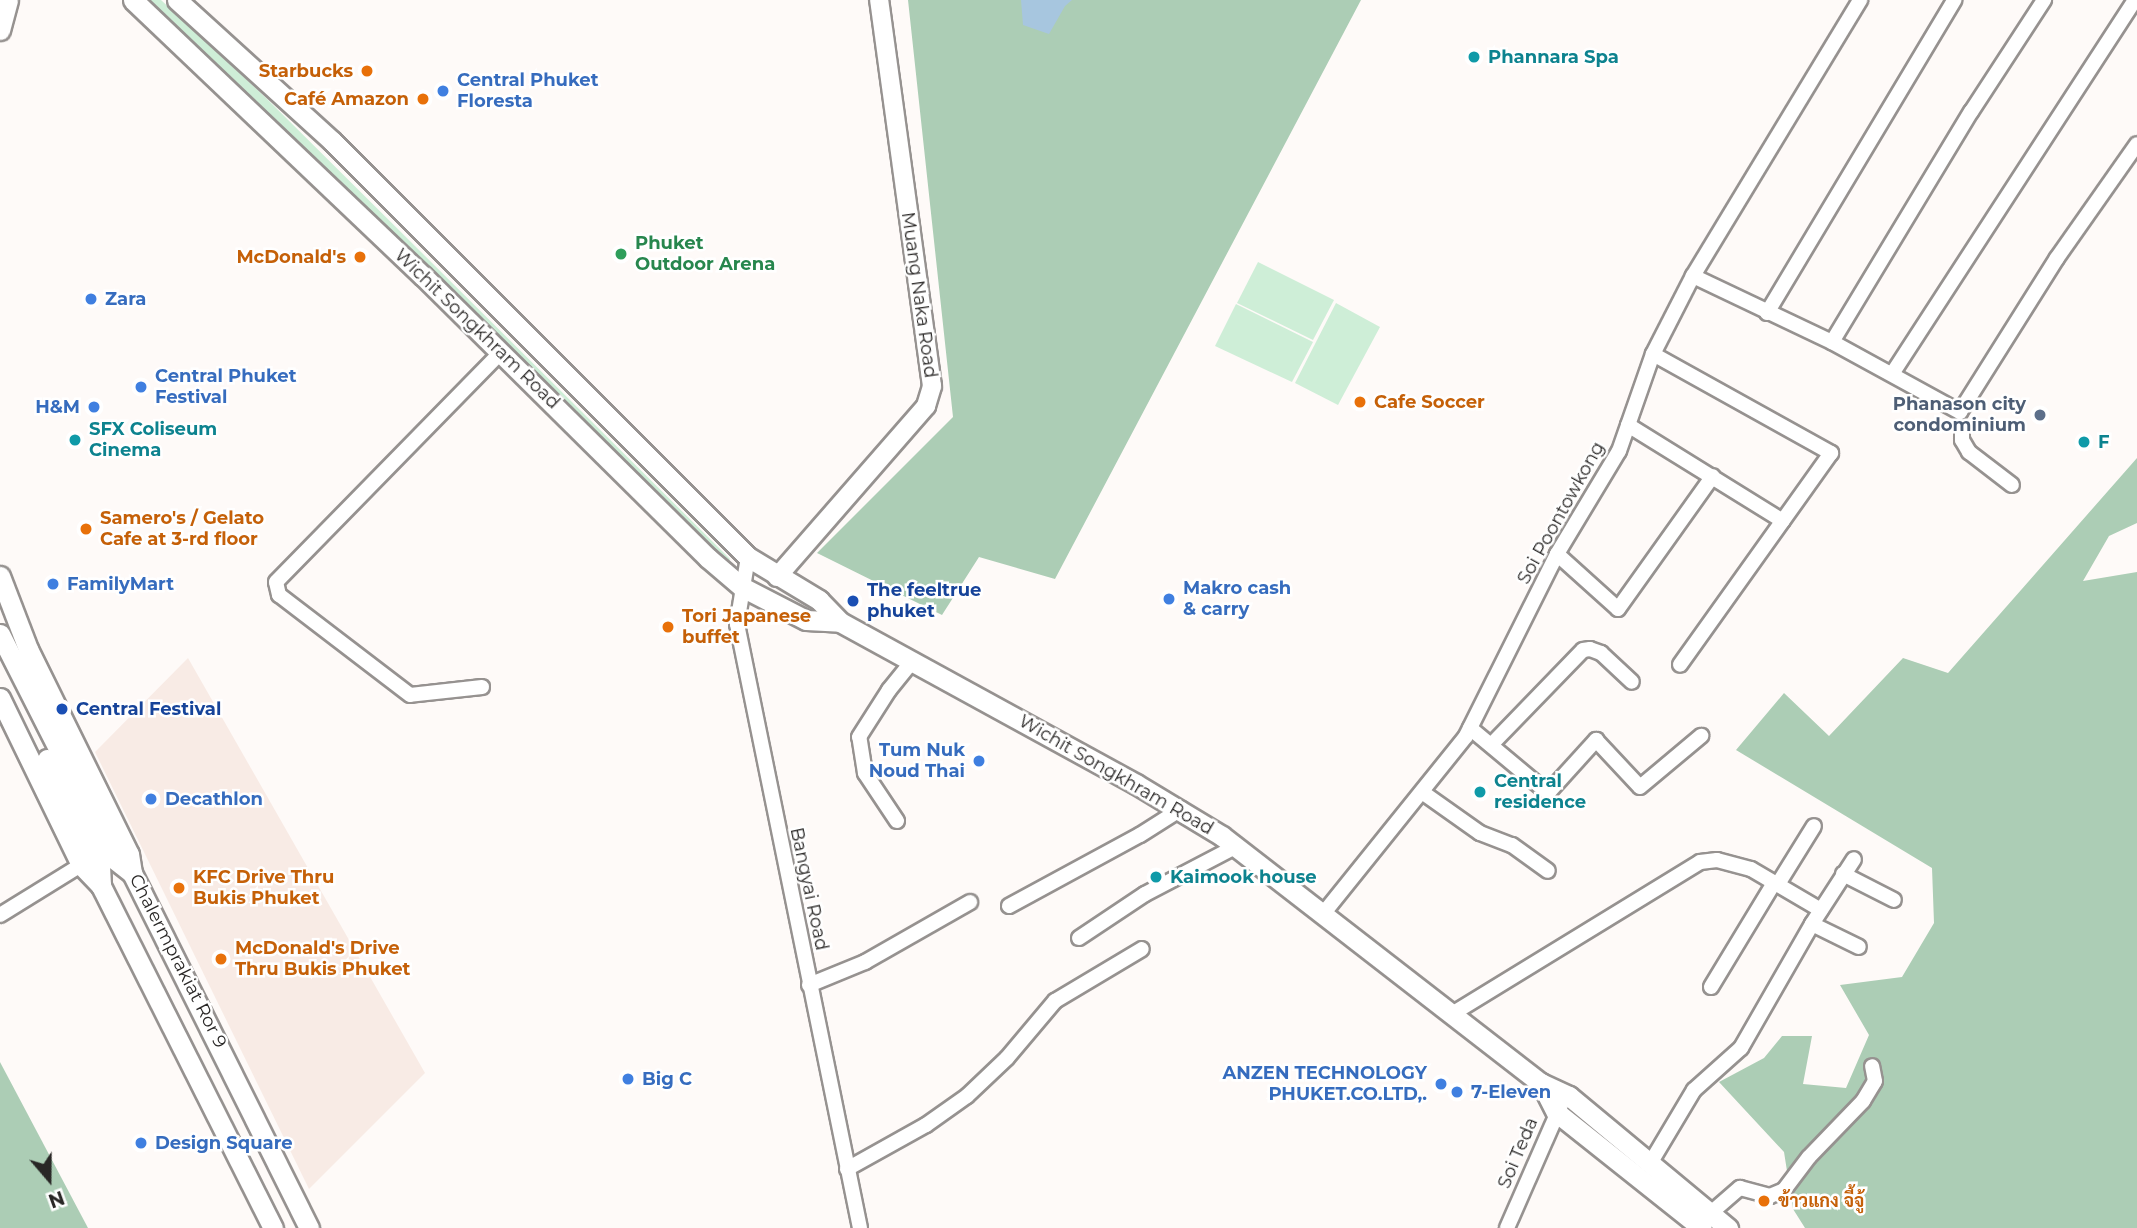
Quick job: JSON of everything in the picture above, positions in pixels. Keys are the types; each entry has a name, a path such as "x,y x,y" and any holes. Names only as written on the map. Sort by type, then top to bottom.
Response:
{"main road":[{"path":"0,24 6,0"},
{"path":"0,30 6,0"},
{"name":"Wichit Songkhram Road","path":"133,0 501,352 741,587 806,620 840,622"},
{"name":"Wichit Songkhram Road","path":"177,0 332,141 748,557 819,600 840,622 1181,808 1236,847 1541,1083 1569,1096 1651,1162 1707,1220"},
{"name":"Chalermprakiat Ror 9","path":"0,576 27,649 129,855 132,873 309,1228"},
{"path":"0,634 114,859 132,873"},
{"path":"0,661 100,866 101,886"},
{"name":"Chalermprakiat Ror 9","path":"0,698 81,865 101,886 272,1228"},
{"name":"Wichit Songkhram Road","path":"1541,1083 1556,1112 1707,1220 1728,1228"}],"street":[{"name":"Muang Naka Road","path":"777,577 926,406 932,386 878,0"},
{"name":"Soi Poontowkong","path":"1323,914 1470,728 1557,554 1619,451 1653,354 1693,276 1860,0"},
{"path":"1767,313 1954,0"},
{"path":"1832,342 1971,112 2044,0"},
{"path":"1892,374 2134,0"},
{"path":"1693,276 1832,342 1960,412 2057,258 2137,144"},
{"path":"482,687 410,695 279,595 276,582 501,352"},
{"path":"1653,354 1831,453 1680,665"},
{"path":"1628,425 1783,521"},
{"path":"1962,428 1962,440 1969,452 2012,485"},
{"path":"1557,554 1618,609 1713,476"},
{"name":"Bangyai Road","path":"748,557 737,624 860,1228"},
{"path":"1491,745 1583,650 1590,649 1601,653 1632,682"},
{"path":"897,821 865,773 859,737 889,690 912,662"},
{"path":"1470,728 1548,793 1596,740 1640,787 1701,736"},
{"path":"1422,792 1479,833 1512,845 1548,871"},
{"path":"1009,905 1140,835 1181,808"},
{"path":"1712,988 1814,826"},
{"path":"1079,938 1145,894 1236,847"},
{"path":"1651,1162 1694,1090 1741,1048 1812,924 1854,859"},
{"path":"1452,1014 1700,863 1717,860 1751,869 1821,910"},
{"path":"0,915 81,865"},
{"path":"1843,874 1894,900"},
{"path":"809,985 864,962 970,902"},
{"path":"1812,924 1859,947"},
{"path":"847,1169 926,1125 967,1096 1007,1058 1055,1001 1142,949"},
{"path":"1707,1220 1741,1188 1770,1196 1784,1190 1809,1157 1863,1101 1875,1081 1872,1066"},
{"name":"Soi Teda","path":"1507,1228 1556,1112 1569,1096"}],"shaded area":[{"path":"188,658 425,1073 309,1189 95,752"}],"green space":[{"path":"150,0 161,0 265,97 730,559 728,562 454,290 229,80"},
{"path":"908,0 1361,0 1055,579 979,557 942,615 817,553 953,417"},
{"path":"1258,262 1334,300 1313,340 1237,303"},
{"path":"1336,303 1380,327 1338,405 1295,383"},
{"path":"1236,304 1313,342 1292,382 1215,346"},
{"path":"2137,458 2137,523 2109,536 2083,581 2137,572 2137,1228 1805,1228 1793,1209 1784,1152 1719,1082 1764,1058 1782,1036 1812,1036 1803,1084 1846,1088 1869,1035 1840,985 1902,977 1934,923 1932,868 1736,750 1784,693 1829,736 1903,658 1948,673"},
{"path":"0,1062 88,1228 0,1228"}],"water":[{"path":"1021,0 1072,0 1065,6 1049,34 1023,25"}],"place":[{"name":"Phannara Spa","path":"1474,57"},
{"name":"Starbucks","path":"367,71"},
{"name":"Central Phuket Floresta","path":"443,91"},
{"name":"Café Amazon","path":"423,99"},
{"name":"Phuket Outdoor Arena","path":"621,254"},
{"name":"McDonald's","path":"360,257"},
{"name":"Zara","path":"91,299"},
{"name":"Central Phuket Festival","path":"141,387"},
{"name":"Cafe Soccer","path":"1360,402"},
{"name":"H&M","path":"94,407"},
{"name":"Phanason city condominium","path":"2040,415"},
{"name":"SFX Coliseum Cinema","path":"75,440"},
{"name":"F","path":"2084,442"},
{"name":"Samero's / Gelato Cafe at 3-rd floor","path":"86,529"},
{"name":"FamilyMart","path":"53,584"},
{"name":"Makro cash & carry","path":"1169,599"},
{"name":"The feeltrue phuket","path":"853,601"},
{"name":"Tori Japanese buffet","path":"668,627"},
{"name":"Central Festival","path":"62,709"},
{"name":"Tum Nuk Noud Thai","path":"979,761"},
{"name":"Central residence","path":"1480,792"},
{"name":"Decathlon","path":"151,799"},
{"name":"Kaimook house","path":"1156,877"},
{"name":"KFC Drive Thru Bukis Phuket","path":"179,888"},
{"name":"McDonald's Drive Thru Bukis Phuket","path":"221,959"},
{"name":"Big C","path":"628,1079"},
{"name":"ANZEN TECHNOLOGY PHUKET.CO.LTD,.","path":"1441,1084"},
{"name":"7-Eleven","path":"1457,1092"},
{"name":"Design Square","path":"141,1143"},
{"name":"ข้าวแกง จี้จู้","path":"1764,1201"}]}
